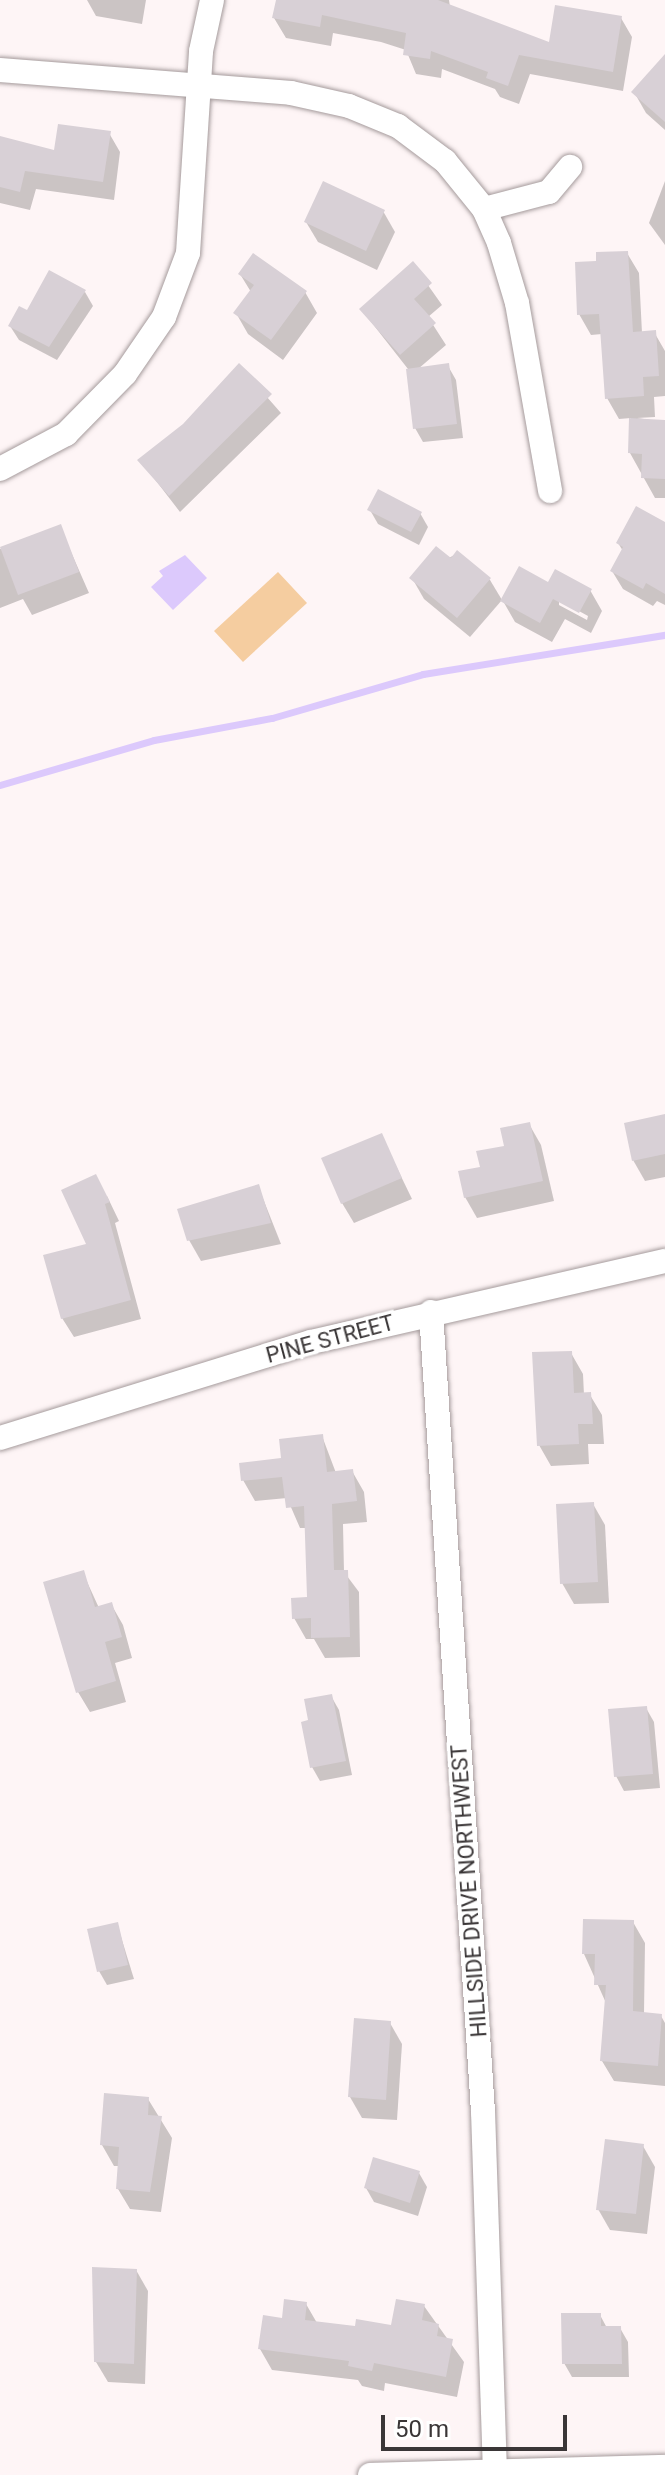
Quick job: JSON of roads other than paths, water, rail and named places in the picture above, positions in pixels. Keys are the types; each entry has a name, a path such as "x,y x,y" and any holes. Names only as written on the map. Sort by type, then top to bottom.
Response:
{"street":[{"path":"0,469 66,434 125,374 164,317 188,253 201,51 212,0"},
{"path":"0,70 291,93 349,106 398,126 445,161 484,209 517,303 550,491"},
{"path":"484,209 549,192 570,167"},
{"name":"PINE STREET","path":"0,1438 311,1342 431,1312 665,1261"},
{"name":"HILLSIDE DRIVE NORTHWEST","path":"431,1312 483,2111 495,2470"},
{"path":"370,2475 665,2467"}],"waterway":[{"path":"0,785 154,740 272,718 423,674 665,635"}]}
